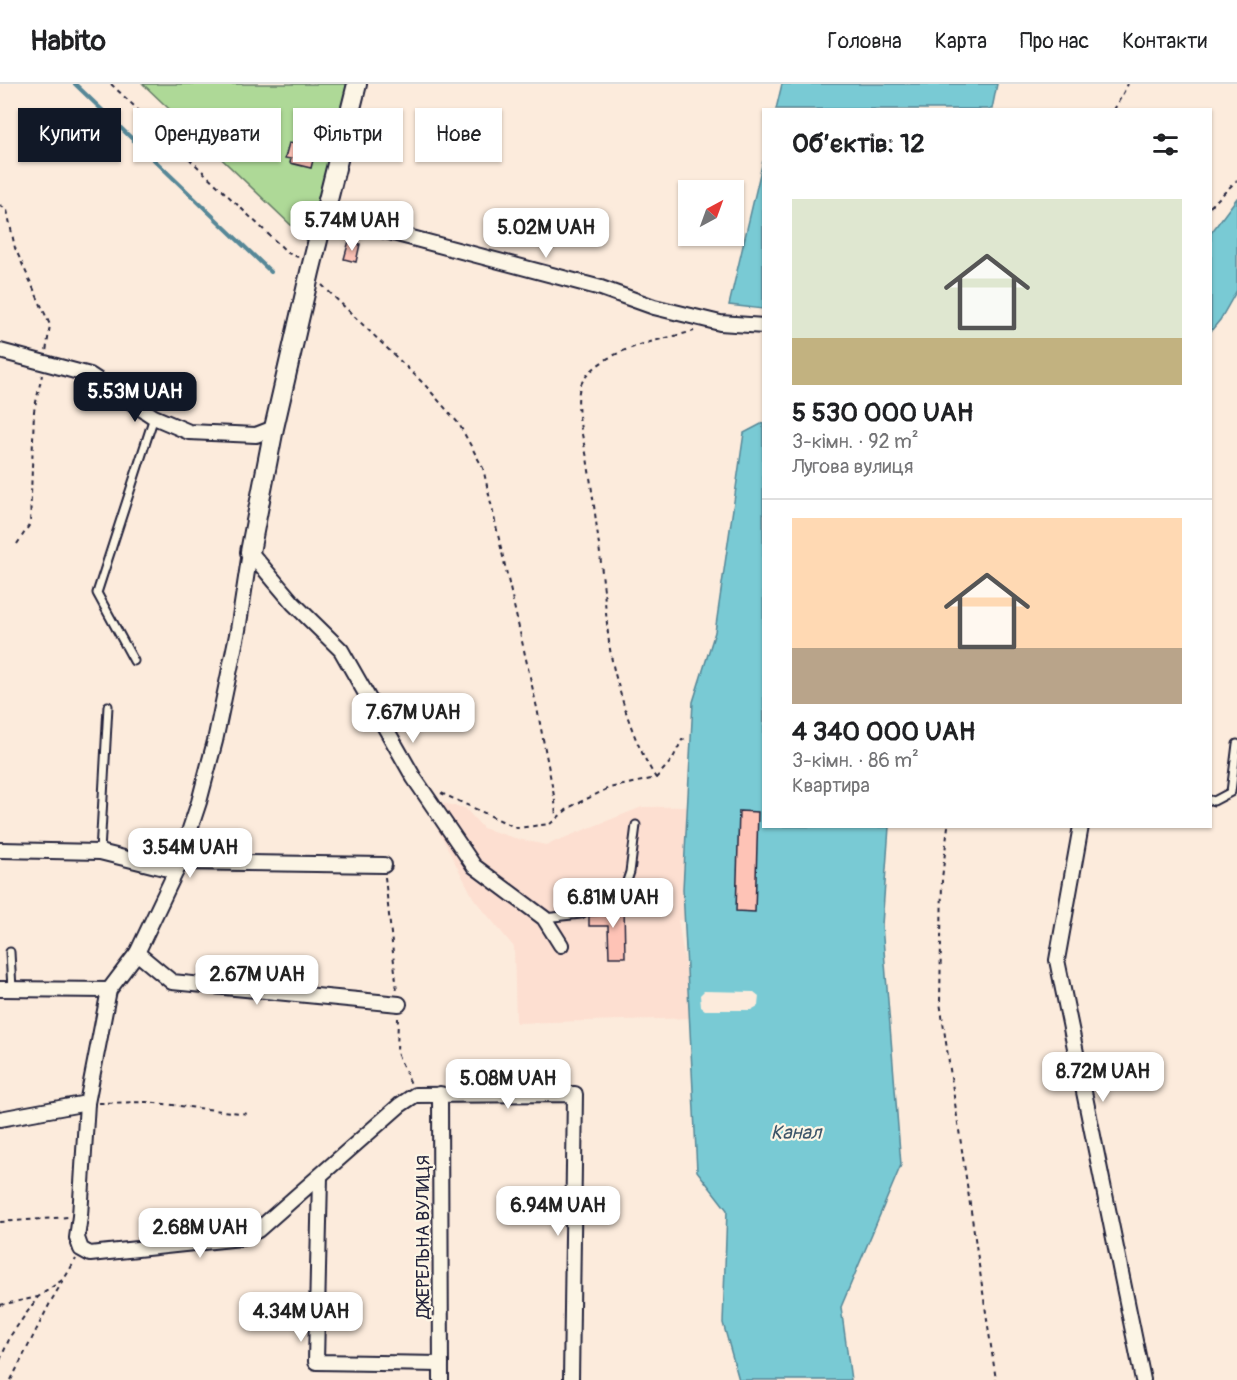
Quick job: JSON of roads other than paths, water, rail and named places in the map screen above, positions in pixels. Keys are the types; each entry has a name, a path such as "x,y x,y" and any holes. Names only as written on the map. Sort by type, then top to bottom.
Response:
{"street":[{"path":"357,84 274,428 250,552 238,630 215,741 199,802 178,866 137,953 109,990 87,1103 77,1238 81,1249 90,1254 241,1238 258,1230 400,1105 416,1095 575,1094 571,1380"},
{"path":"325,216 601,288 654,307 720,323 762,326"},
{"path":"0,351 90,375 154,417 189,432 256,435 274,428"},
{"path":"250,552 293,603 341,650 421,787 474,866 544,918 561,945"},
{"path":"1081,828 1057,960 1143,1380"},
{"path":"0,850 99,852 178,866 384,865"},
{"path":"137,953 172,982 399,1004"},
{"path":"6,989 109,990"},
{"name":"ДЖЕРЕЛЬНА ВУЛИЦЯ","path":"441,1094 441,1380"},
{"path":"0,1119 87,1103"},
{"path":"320,1176 316,1362 441,1364"}],"lane":[{"path":"134,661 97,593 154,417"},
{"path":"99,852 108,706"},
{"path":"1212,800 1231,792 1237,744"},
{"path":"544,918 581,914 602,902 617,901 622,896 630,872 636,825"},
{"path":"6,989 10,952"}],"water":[{"path":"782,84 997,84 992,108 776,108"},
{"path":"762,165 762,309 729,305"},
{"path":"1237,198 1237,290 1212,330 1212,232"},
{"name":"Канал","path":"762,424 762,828 889,828 882,925 901,1165 841,1307 851,1380 739,1380 723,1323 727,1210 697,1171 683,889 693,702 715,632 744,433"}],"waterway":[{"path":"75,84 271,272"}]}
